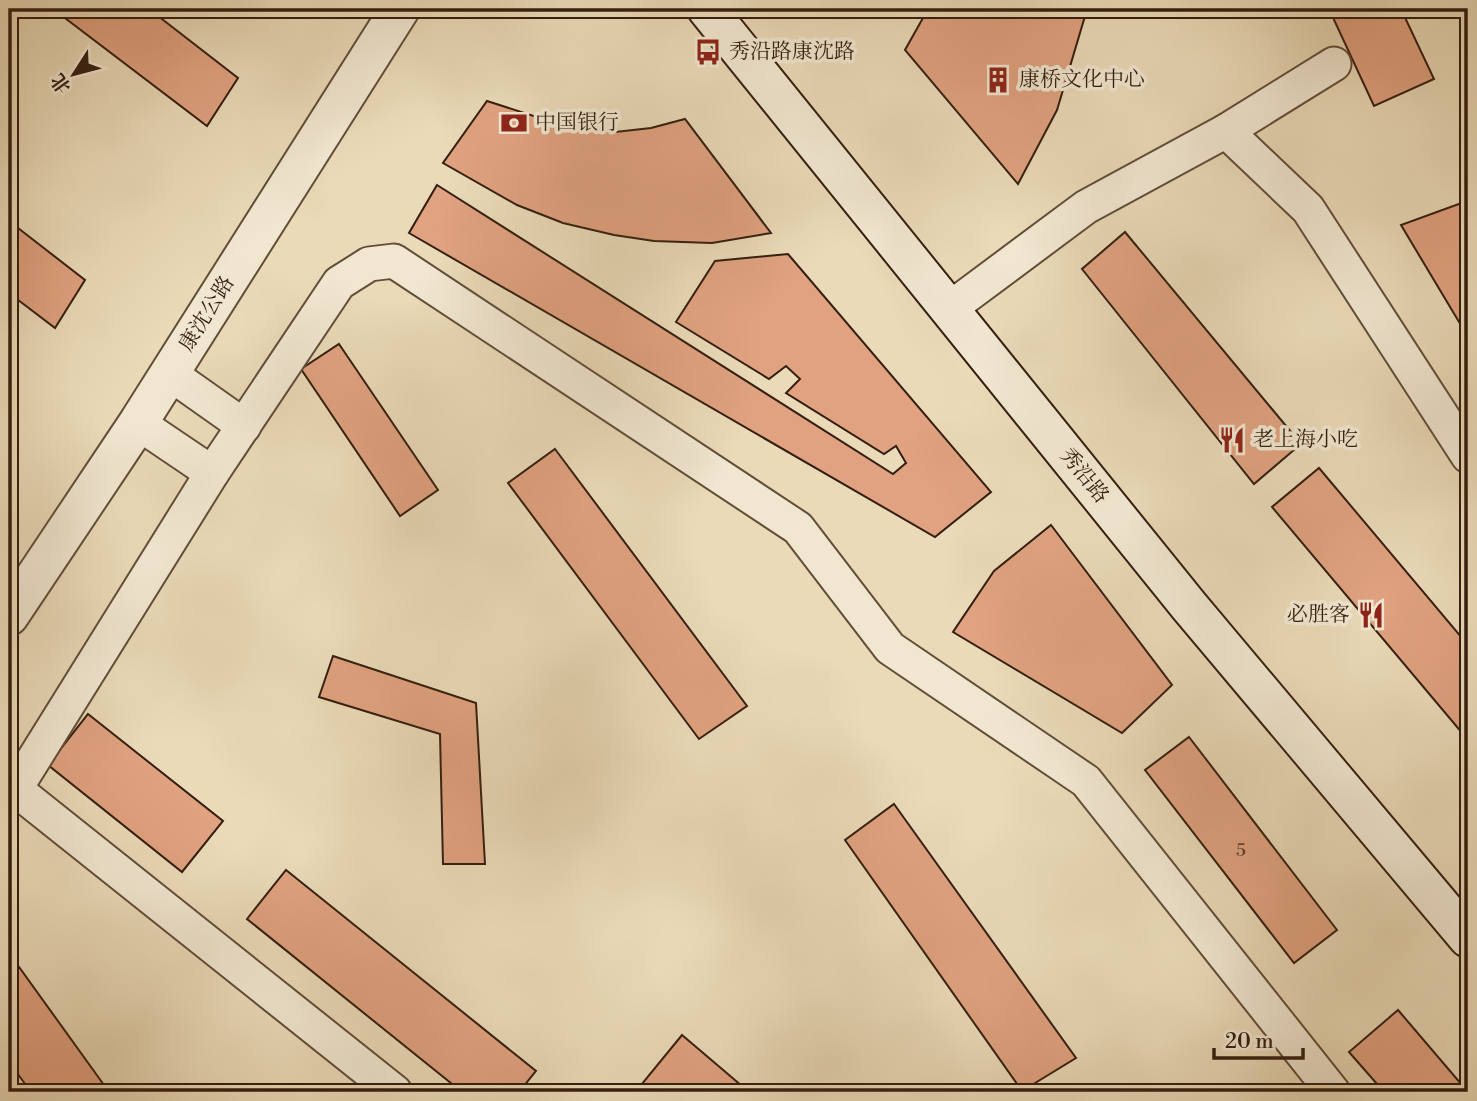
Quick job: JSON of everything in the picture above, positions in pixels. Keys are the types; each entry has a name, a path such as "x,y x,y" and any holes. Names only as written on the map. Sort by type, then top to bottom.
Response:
{"main road":[{"name":"康沈公路","path":"9,616 138,423 400,9"},
{"name":"秀沿路","path":"707,9 1189,606 1468,938"}],"street":[{"path":"949,309 1086,207 1226,131 1334,64"},
{"path":"1226,131 1308,209 1468,456"},
{"path":"395,1092 12,794 212,473 339,283 369,264 394,261 798,528 890,648 1086,781 1333,1092"},
{"path":"169,373 244,426"},
{"path":"138,423 212,473"}],"building":[{"path":"72,9 149,9 238,78 207,126 65,18"},
{"name":"康桥文化中心","path":"928,9 1085,9 1057,110 1018,184 905,50"},
{"path":"1329,9 1401,9 1434,79 1374,106"},
{"path":"487,101 583,129 615,132 651,128 685,119 771,233 712,243 654,241 563,223 517,205 443,163"},
{"path":"437,185 893,474 906,463 896,446 884,454 786,393 800,379 786,366 769,379 676,322 715,261 788,254 991,492 935,537 409,233"},
{"path":"1467,201 1468,203 1468,337 1401,225"},
{"path":"9,221 85,280 55,328 9,293"},
{"path":"1125,232 1301,444 1254,484 1082,269"},
{"path":"339,344 438,490 400,516 301,369"},
{"path":"555,449 747,706 699,739 508,483"},
{"path":"1319,468 1468,645 1468,740 1272,507"},
{"path":"1051,525 1172,685 1122,733 953,632 994,571"},
{"path":"333,656 476,703 485,864 443,864 440,734 319,697"},
{"path":"88,714 223,821 182,872 48,765"},
{"path":"1189,737 1337,930 1294,963 1145,770"},
{"path":"894,804 1076,1058 1022,1091 845,840"},
{"path":"286,870 536,1071 519,1092 462,1092 247,919"},
{"path":"9,953 109,1092 31,1092 9,1062"},
{"path":"1398,1010 1468,1092 1384,1092 1349,1052"},
{"path":"682,1035 749,1092 650,1092 641,1085"}],"place":[{"name":"秀沿路康沈路","path":"708,52"},
{"name":"康桥文化中心","path":"998,80"},
{"name":"中国银行","path":"514,123"},
{"name":"老上海小吃","path":"1232,440"},
{"name":"必胜客","path":"1371,615"}]}
